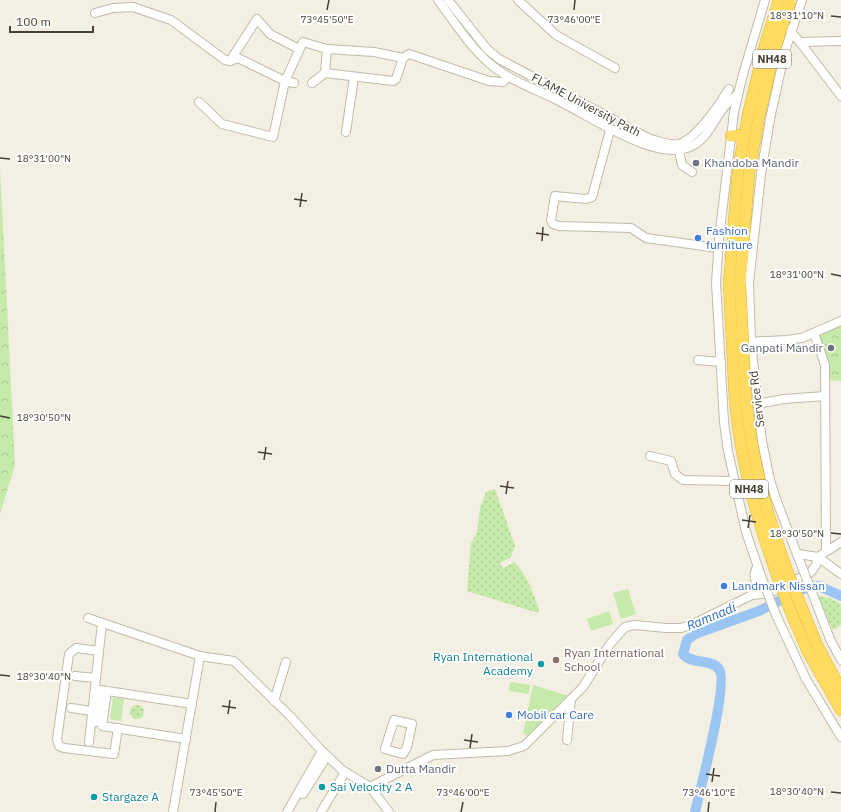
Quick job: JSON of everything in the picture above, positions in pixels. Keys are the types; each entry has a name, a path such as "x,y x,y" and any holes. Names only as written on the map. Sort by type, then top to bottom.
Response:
{"highway":[{"name":"NH48","path":"786,1 775,48 753,116 744,135 734,208 735,284 741,400 759,483 782,573 795,608 807,650 841,710"},
{"name":"NH48","path":"735,284 749,173 753,116"},
{"path":"731,136 744,135"},
{"name":"NH48","path":"795,608 841,690"}],"street":[{"path":"438,0 480,54 507,78 525,84 557,100 590,117 610,130 645,144 679,150 691,146 702,139 734,97 740,86 763,1"},
{"name":"FLAME University Path","path":"448,0 487,49 498,58 650,139 669,144 678,144 695,134 729,89"},
{"path":"518,0 556,35 615,68"},
{"name":"Service Rd","path":"802,0 791,32 776,86 761,174 749,283 751,342 757,404 770,480 830,639 841,660"},
{"path":"763,1 800,42 841,96"},
{"path":"95,14 113,8 133,7 171,20 225,60 230,61 238,58 285,81 294,83"},
{"path":"230,61 257,19 270,34 299,49"},
{"path":"800,42 841,40"},
{"path":"199,102 222,124 274,137 285,81 302,42 326,49 374,52 403,58"},
{"path":"325,73 326,49"},
{"path":"312,83 325,73 393,81 396,79 403,58 409,54 434,64 494,82 503,82 507,78"},
{"path":"492,66 498,58"},
{"path":"346,132 354,77"},
{"path":"740,86 729,89 734,97 718,248 716,283 725,425 734,481 746,532 757,568 776,615 806,679 841,737"},
{"path":"610,130 592,197 586,199 555,196 551,220 553,224 559,226 631,228 646,238 718,248"},
{"path":"679,150 682,165 692,172"},
{"path":"720,344 802,338 841,321"},
{"path":"814,333 826,365 826,551"},
{"path":"698,360 721,362"},
{"path":"757,404 784,399 825,396"},
{"path":"650,456 671,461 675,474 683,480 734,481"},
{"path":"799,558 818,556 841,542"},
{"path":"818,556 841,574"},
{"path":"370,787 432,755 517,750 524,746 572,699 585,684 610,644 625,627 635,625 681,628 695,623 752,595 770,593 811,572 815,568 818,556"},
{"path":"752,595 756,586 754,573 757,568"},
{"path":"88,618 200,656 223,658 234,661 290,716 324,754 346,773 370,787 389,812"},
{"path":"89,742 102,623"},
{"path":"99,651 76,648 69,654 56,739 59,746 64,748 114,754 118,728"},
{"path":"173,812 200,656"},
{"path":"274,701 286,662"},
{"path":"75,676 96,678"},
{"path":"91,722 97,722 101,690 192,704"},
{"path":"107,691 102,726 186,739"},
{"path":"567,740 572,699"},
{"path":"71,708 92,711"},
{"path":"407,747 414,764"},
{"path":"287,812 324,754"},
{"path":"293,812 324,754"},
{"path":"321,812 346,773"},
{"path":"325,812 346,773"}],"green space":[{"path":"0,167 15,465 0,514"},
{"path":"841,321 841,381 829,380 814,333"},
{"path":"495,489 515,546 511,557 500,563 503,568 514,562 519,567 532,591 539,610 538,613 467,591 471,543 477,533 480,508 486,492"},
{"path":"628,589 636,614 621,619 613,593"},
{"path":"817,596 830,598 841,604 841,625 833,630"},
{"path":"609,611 613,624 591,631 587,619"},
{"path":"510,682 530,685 529,694 509,691"},
{"path":"533,685 568,696 528,736 523,733"},
{"path":"113,697 124,699 121,721 110,719"},
{"path":"137,705 142,707 144,712 142,717 137,719 132,717 130,712 132,707"}],"waterway":[{"name":"Ramnadi","path":"695,812 713,737 721,678 719,669 715,666 691,659 683,654 687,640 695,634 759,611 805,588 819,586 841,596"}],"place":[{"name":"Khandoba Mandir","path":"696,163"},
{"name":"Fashion furniture","path":"698,238"},
{"name":"Ganpati Mandir","path":"831,348"},
{"name":"Landmark Nissan","path":"724,586"},
{"name":"Ryan International School","path":"556,660"},
{"name":"Ryan International Academy","path":"541,664"},
{"name":"Mobil car Care","path":"509,715"},
{"name":"Dutta Mandir","path":"378,769"},
{"name":"Sai Velocity 2 A","path":"322,787"},
{"name":"Stargaze A","path":"94,797"}]}
